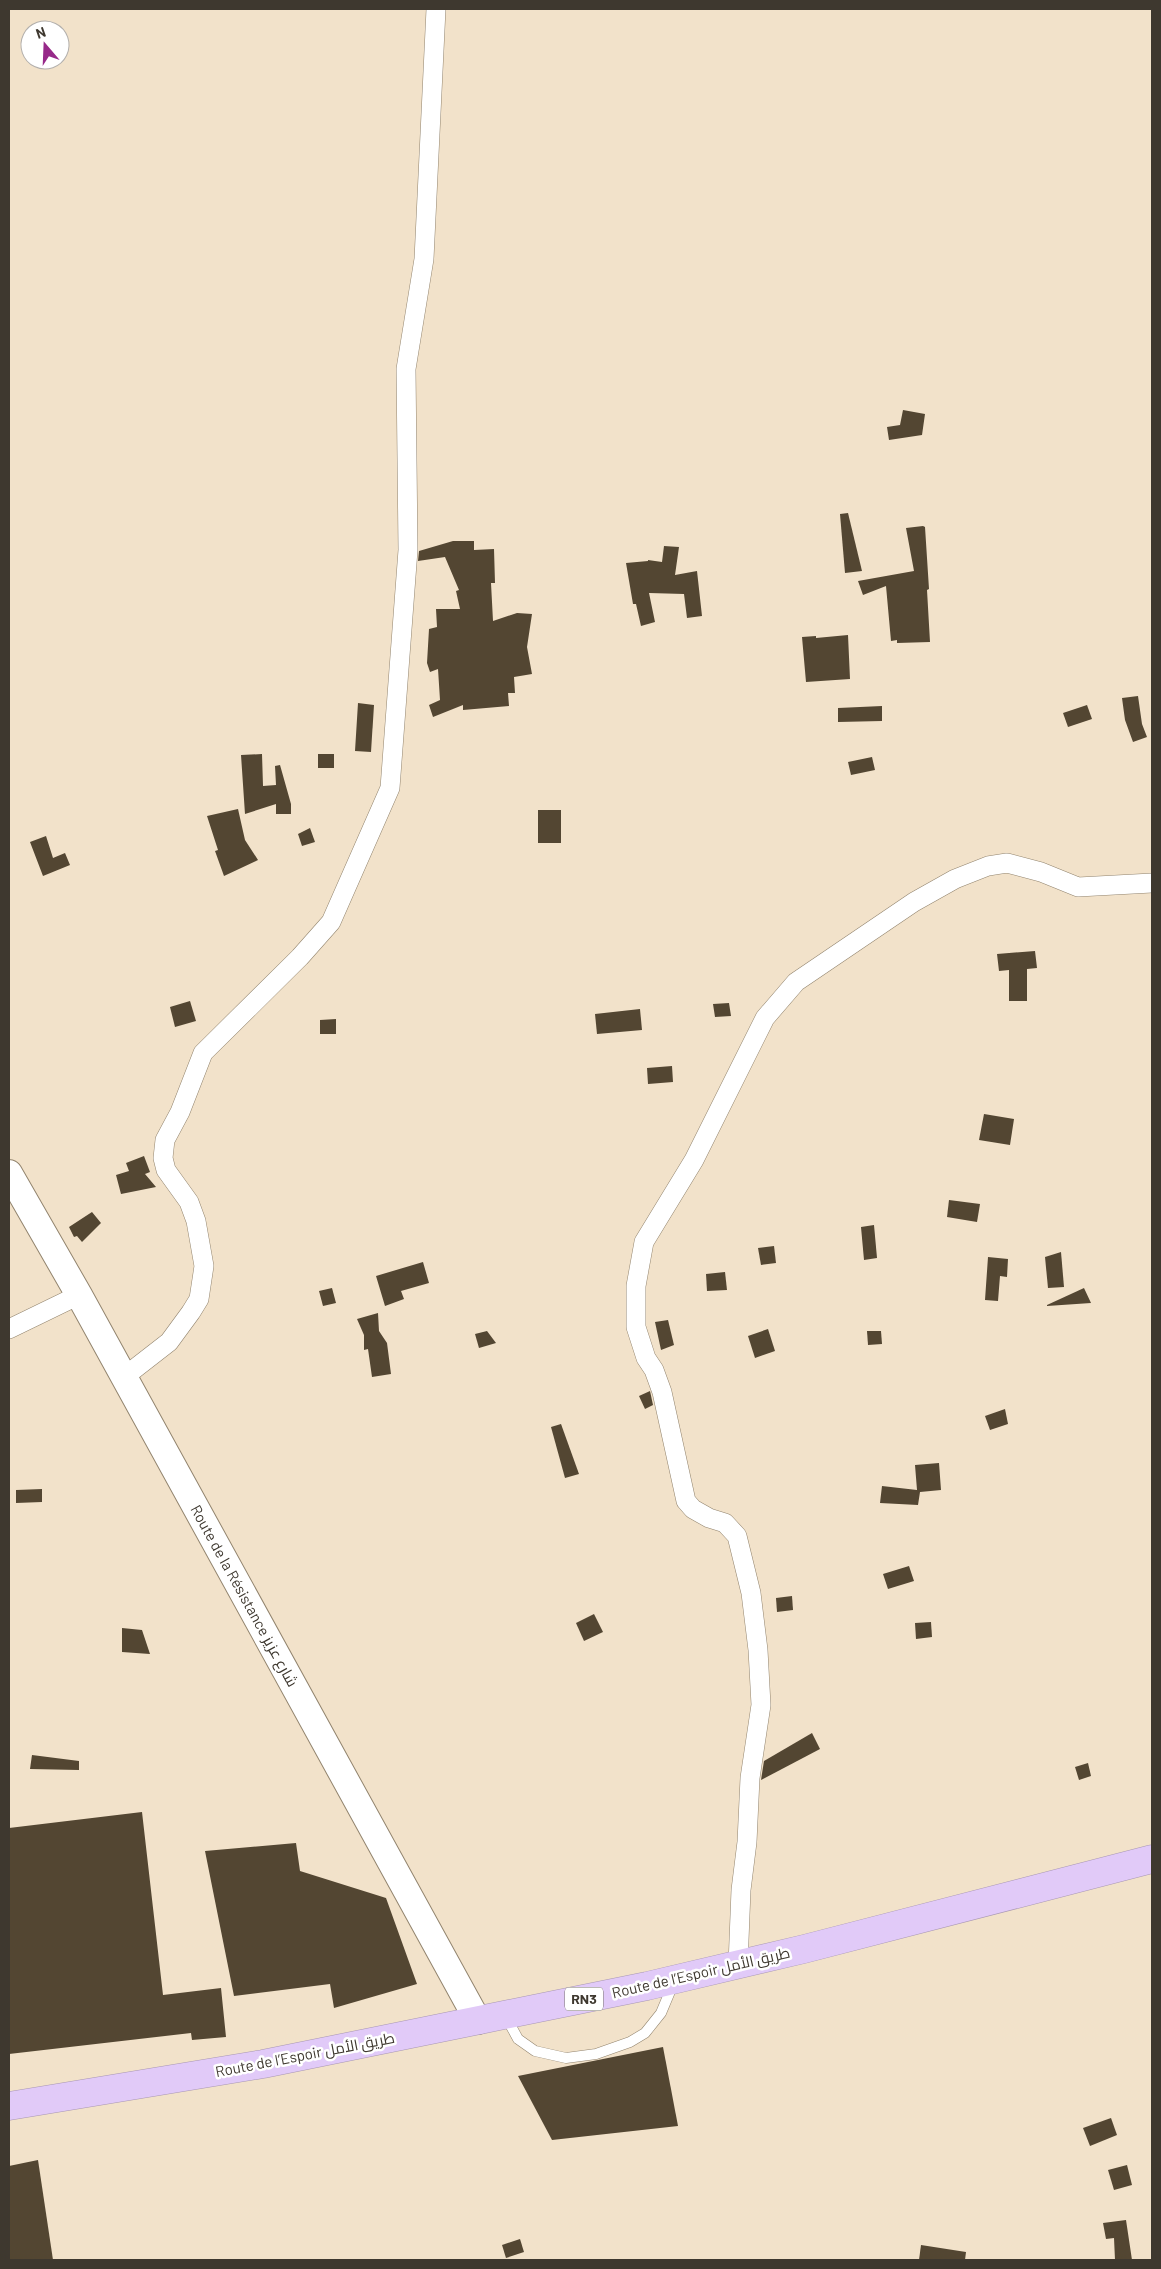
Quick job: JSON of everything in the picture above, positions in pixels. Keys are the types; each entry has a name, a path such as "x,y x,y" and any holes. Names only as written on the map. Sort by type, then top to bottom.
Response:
{"highway":[{"name":"Route de l’Espoir طريق الأمل","path":"9,2106 263,2064 506,2016 738,1965 1152,1859"}],"street":[{"path":"124,1378 169,1342 199,1299 204,1266 196,1221 189,1202 166,1170 163,1158 165,1140 180,1112 203,1053 300,957 331,922 390,788 408,550 406,369 424,259 436,9"},
{"path":"738,1965 741,1890 748,1842 750,1778 761,1705 752,1593 737,1536 725,1523 709,1518 693,1509 686,1501 662,1392 654,1370 646,1358 636,1326 636,1286 644,1242 694,1160 766,1018 796,982 914,902 955,879 988,866 1007,862 1041,872 1078,887 1152,882"},
{"name":"Route de la Résistance شارع عزيز","path":"9,1173 79,1295 478,2021"},
{"path":"9,1329 79,1295"}],"lane":[{"path":"506,2016 518,2039 536,2051 566,2058 596,2054 630,2042 645,2033 661,2014 675,1979"}],"building":[{"path":"903,410 925,414 922,435 889,440 887,427 900,425"},
{"path":"848,513 862,571 845,573 840,514"},
{"path":"925,527 929,589 927,590 930,642 897,643 897,640 891,641 886,586 863,595 858,581 914,571 906,528"},
{"path":"453,541 474,541 474,550 494,549 495,583 491,583 493,621 517,613 532,614 527,647 532,674 514,677 515,693 508,693 509,706 463,710 463,705 433,717 429,705 440,700 438,669 430,672 427,663 429,629 437,627 436,609 460,609 456,591 459,590 445,557 418,561 419,551"},
{"path":"664,546 679,547 675,575 697,571 702,616 687,618 684,594 649,593 655,622 641,626 636,604 633,604 626,563 648,560 662,562"},
{"path":"848,635 850,679 806,682 802,637 816,636 816,638"},
{"path":"1138,696 1142,724 1147,737 1133,742 1125,720 1122,698"},
{"path":"358,703 374,705 371,752 355,751"},
{"path":"1087,705 1092,719 1068,727 1063,713"},
{"path":"882,706 882,721 838,722 838,708"},
{"path":"262,754 263,786 276,785 275,766 280,765 291,804 291,814 276,814 276,804 245,814 241,755"},
{"path":"318,754 334,754 334,768 318,768"},
{"path":"872,757 875,770 851,775 848,762"},
{"path":"238,809 245,840 258,860 224,876 215,851 218,850 207,816"},
{"path":"538,810 561,810 561,843 538,843"},
{"path":"310,828 315,842 302,846 298,834"},
{"path":"46,836 53,858 65,853 70,865 43,876 30,842"},
{"path":"1035,951 1037,968 1027,969 1027,1001 1009,1001 1009,970 999,971 997,954"},
{"path":"190,1001 196,1021 175,1027 170,1007"},
{"path":"729,1003 731,1016 715,1017 713,1004"},
{"path":"640,1009 642,1030 597,1034 595,1014"},
{"path":"336,1019 336,1034 320,1034 320,1020"},
{"path":"672,1066 673,1082 648,1084 647,1068"},
{"path":"984,1114 1014,1119 1010,1145 979,1140"},
{"path":"144,1156 150,1172 145,1174 156,1187 121,1194 116,1175 129,1171 126,1163"},
{"path":"949,1200 980,1204 977,1222 947,1217"},
{"path":"92,1212 101,1223 82,1242 77,1236 74,1237 69,1227"},
{"path":"874,1225 877,1258 864,1260 861,1227"},
{"path":"774,1246 776,1263 761,1265 758,1248"},
{"path":"1061,1252 1064,1287 1048,1288 1045,1257"},
{"path":"988,1257 1008,1259 1007,1277 1000,1276 998,1301 985,1300"},
{"path":"423,1262 429,1283 401,1291 404,1299 385,1306 376,1276"},
{"path":"725,1272 727,1290 707,1291 706,1274"},
{"path":"332,1288 336,1303 323,1306 319,1291"},
{"path":"1084,1288 1091,1303 1047,1306 1047,1305"},
{"path":"378,1313 379,1331 387,1343 391,1374 372,1377 368,1349 364,1350 364,1335 357,1319"},
{"path":"668,1320 674,1345 661,1350 655,1322"},
{"path":"768,1329 775,1351 755,1358 748,1336"},
{"path":"487,1331 496,1343 479,1348 475,1334"},
{"path":"867,1331 881,1331 882,1344 868,1345"},
{"path":"650,1391 653,1405 645,1409 639,1396"},
{"path":"1005,1409 1008,1424 990,1430 985,1416"},
{"path":"561,1424 579,1474 565,1478 551,1427"},
{"path":"939,1463 941,1490 920,1492 918,1505 880,1503 882,1486 917,1490 915,1465"},
{"path":"42,1489 42,1502 16,1503 16,1490"},
{"path":"909,1566 914,1581 888,1589 883,1574"},
{"path":"792,1596 793,1610 777,1612 776,1598"},
{"path":"594,1614 603,1632 584,1641 576,1623"},
{"path":"931,1622 932,1637 916,1639 915,1623"},
{"path":"122,1628 142,1630 150,1654 122,1652"},
{"path":"812,1733 820,1749 761,1780 764,1761"},
{"path":"32,1755 79,1761 79,1770 30,1769"},
{"path":"1088,1763 1091,1776 1079,1780 1075,1767"},
{"path":"142,1812 163,1995 221,1988 226,2037 192,2040 191,2033 9,2054 9,1828"},
{"path":"296,1843 300,1871 386,1898 417,1984 334,2008 330,1984 234,1996 205,1851"},
{"path":"663,2047 678,2126 552,2140 518,2076"},
{"path":"1111,2118 1117,2135 1090,2146 1083,2128"},
{"path":"38,2160 53,2260 9,2260 9,2166"},
{"path":"1127,2165 1132,2185 1114,2190 1108,2170"},
{"path":"1126,2220 1132,2260 1115,2260 1114,2238 1106,2239 1103,2223"},
{"path":"520,2239 524,2252 506,2258 502,2245"},
{"path":"921,2245 966,2252 965,2260 919,2260"}]}
